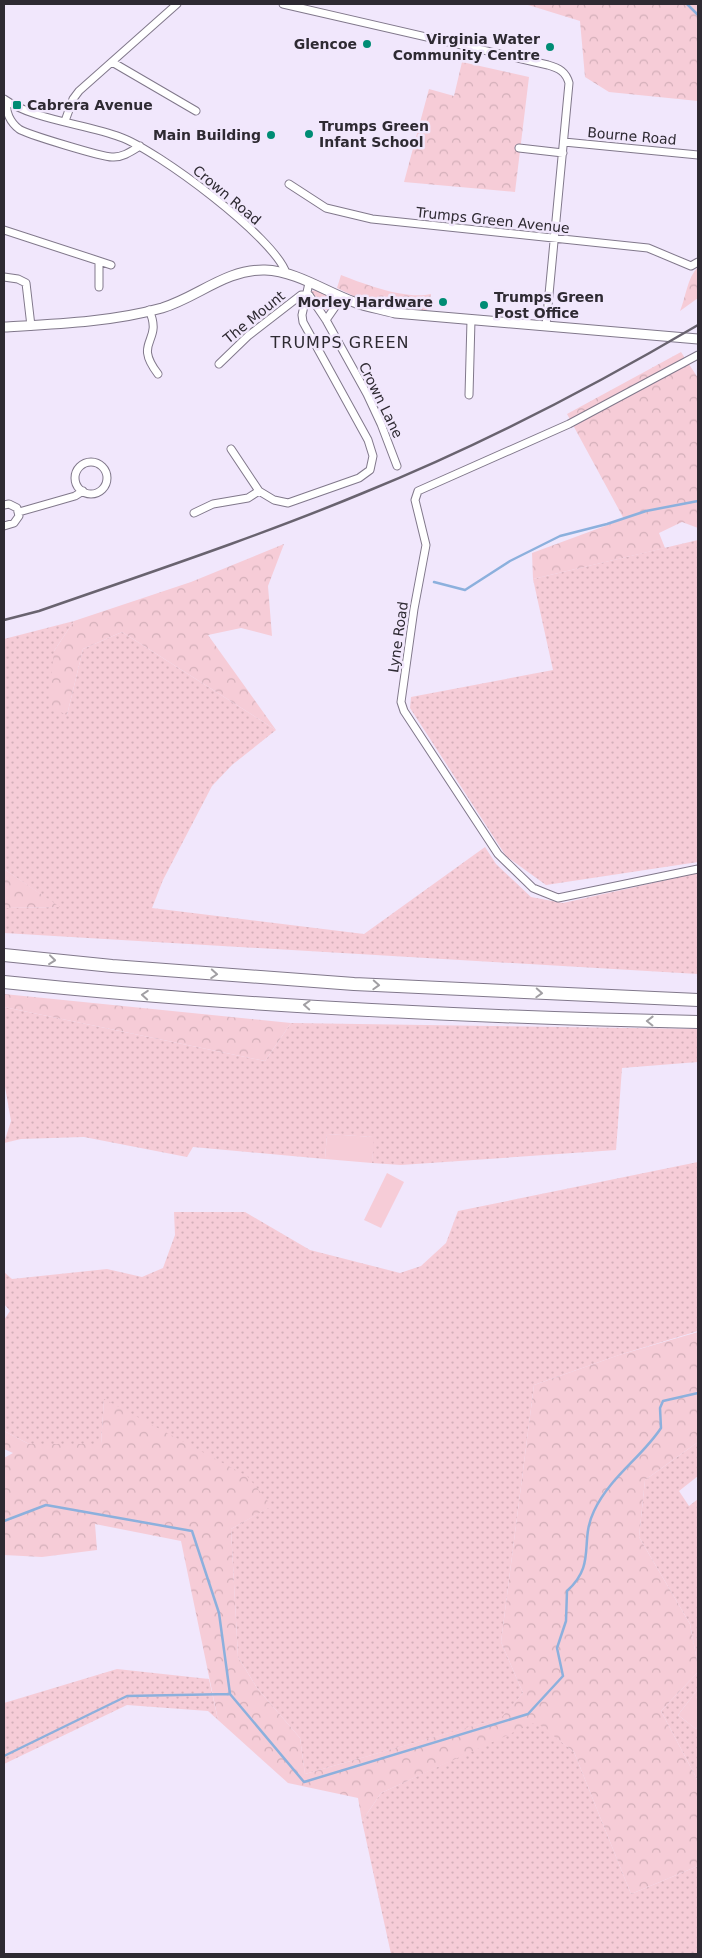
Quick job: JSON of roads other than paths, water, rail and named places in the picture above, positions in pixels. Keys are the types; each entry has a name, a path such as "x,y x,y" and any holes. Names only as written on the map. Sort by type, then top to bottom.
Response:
{"highway":[{"path":"4,955 112,966 354,984 698,1000"},
{"path":"4,982 91,991 264,1003 600,1020 698,1022"}],"street":[{"path":"65,121 76,95 177,4"},
{"path":"283,4 558,68 568,78 564,142 546,326"},
{"path":"112,62 196,111"},
{"name":"Crown Road","path":"140,146 129,152 111,157 24,132 10,119 6,101 120,137 140,146 163,160 212,196 274,252 286,273"},
{"name":"Bourne Road","path":"564,142 698,155"},
{"path":"519,148 563,152"},
{"name":"Trumps Green Avenue","path":"289,184 326,208 372,219 554,240 648,248 690,266 698,262"},
{"path":"4,230 61,247 111,265"},
{"path":"99,261 99,287"},
{"path":"4,327 111,318 150,310 173,304 232,275 255,270 286,273 342,297 395,313 698,339"},
{"path":"4,278 18,279 26,283 31,326"},
{"path":"231,450 260,490 274,500 288,503 360,478 372,466 372,449 368,440 303,322 302,315 310,283"},
{"name":"Crown Lane","path":"307,294 326,320 378,415 397,466"},
{"name":"The Mount","path":"218,364 248,336 301,295 307,294"},
{"path":"326,320 342,297"},
{"path":"150,310 154,329 147,347 146,356 158,374"},
{"path":"469,395 471,320"},
{"name":"Lyne Road","path":"698,355 569,424 418,490 415,500 426,545 414,608 401,702 404,711 448,780 498,854 533,888 558,898 698,869"},
{"path":"19,512 75,496 82,491 98,492 105,486 107,476 98,464 88,463 79,468 76,480 82,491"},
{"path":"194,513 213,504 248,498 260,490"},
{"path":"4,504 13,506 19,512"},
{"path":"4,526 14,523 18,518 19,512"}],"waterway":[{"path":"687,4 698,15"},
{"path":"434,582 465,590 510,561 560,536 607,524 646,511 698,501"},
{"path":"4,1521 46,1505 192,1531 219,1613 230,1694 304,1782 528,1714 563,1676 557,1648 566,1621 567,1591 582,1571 585,1562 590,1522 594,1511 617,1477 661,1428 660,1408 663,1401 698,1393"},
{"path":"4,1756 127,1696 230,1694"}],"railway":[{"path":"4,620 39,611 243,540 406,475 534,415 698,325"}],"place":[{"name":"Glencoe","path":"367,44"},
{"name":"Virginia Water Community Centre","path":"550,47"},
{"name":"Cabrera Avenue","path":"17,105"},
{"name":"Trumps Green Infant School","path":"309,134"},
{"name":"Main Building","path":"271,135"},
{"name":"Morley Hardware","path":"443,302"},
{"name":"Trumps Green Post Office","path":"484,305"}],"district":[{"name":"TRUMPS GREEN","path":"340,342"}]}
